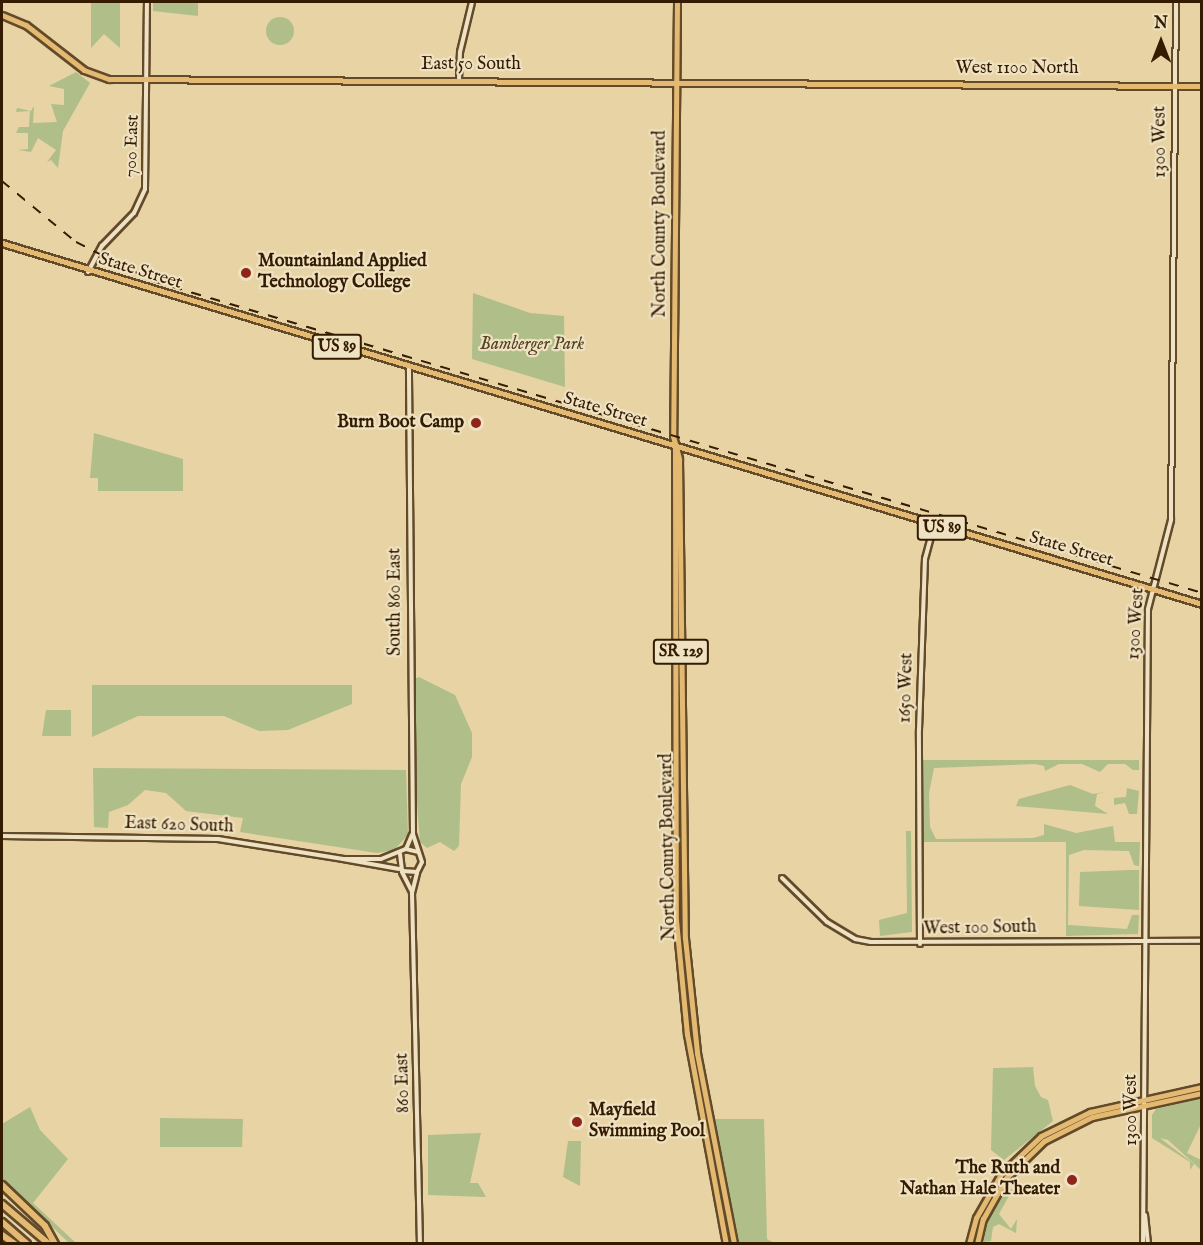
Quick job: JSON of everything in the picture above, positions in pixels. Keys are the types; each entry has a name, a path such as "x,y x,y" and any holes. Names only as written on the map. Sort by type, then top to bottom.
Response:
{"highway":[{"path":"2,1185 45,1226 55,1244"},
{"path":"2,1203 49,1244"},
{"path":"2,1222 27,1244"},
{"path":"2,1235 15,1244"}],"main road":[{"name":"North County Boulevard","path":"677,2 675,861 683,1012 726,1244"},
{"name":"East 50 South","path":"2,15 26,25 84,70 109,79 833,83"},
{"name":"West 1100 North","path":"833,83 1202,86"},
{"name":"State Street","path":"2,243 88,272 409,369 1202,604"},
{"name":"North County Boulevard","path":"675,447 679,459 689,989 734,1244"},
{"path":"977,1244 983,1219 1006,1178 1044,1141 1092,1117 1202,1087"},
{"path":"969,1244 976,1218 1001,1174 1041,1136 1090,1112 1202,1093"}],"street":[{"name":"700 East","path":"88,272 102,246 134,213 145,189 147,2"},
{"path":"459,80 460,46 472,2"},
{"name":"1300 West","path":"1145,1215 1144,940 1151,589 1170,526 1176,2"},
{"name":"South 860 East","path":"409,369 413,834 418,853"},
{"name":"1650 West","path":"920,944 924,574 934,525"},
{"name":"South 860 East","path":"406,849 413,834"},
{"name":"East 620 South","path":"2,836 218,839 401,870"},
{"path":"406,849 418,853 422,862 412,893 401,870 400,854 406,849"},
{"name":"East 620 South","path":"343,859 400,854"},
{"path":"401,870 417,872"},
{"name":"West 100 South","path":"782,878 827,922 855,939 920,944 1202,940"},
{"name":"860 East","path":"412,893 420,1244"},
{"path":"1143,1244 1145,1215"},
{"path":"1145,1215 1148,1244"}],"green space":[{"path":"91,2 120,2 120,48 104,34 91,48"},
{"path":"153,2 198,2 198,16 153,11"},
{"path":"280,17 290,21 294,31 290,41 280,45 270,41 266,31 270,21"},
{"path":"76,72 90,83 63,131 58,168 51,160 47,162 56,150 38,138 31,152 18,150 28,149 28,133 16,133 19,127 29,127 30,111 16,112 17,108 31,111 34,106 33,123 57,122 51,104 64,105 64,89 49,86"},
{"name":"Bamberger Park","path":"473,293 530,313 564,316 565,387 472,359"},
{"path":"94,433 183,459 183,491 98,491 98,478 90,478"},
{"path":"419,677 455,695 472,733 472,757 461,784 459,846 454,851 440,842 427,848 420,842 413,752 414,679"},
{"path":"92,685 352,685 352,704 288,730 259,731 224,716 138,716 92,737"},
{"path":"46,710 71,710 71,736 42,736"},
{"path":"923,760 1139,760 1139,770 1133,770 1125,764 1108,764 1100,772 1082,764 1059,764 1045,771 1044,766 1035,764 934,768 929,793 930,827 936,839 1033,838 1044,835 1044,824 1076,833 1113,826 1115,842 1140,842 1139,866 1134,865 1129,851 1084,850 1069,855 1068,925 1127,929 1132,915 1139,915 1138,934 1066,936 1066,842 924,842"},
{"path":"93,768 406,770 408,835 394,850 377,853 240,832 243,818 186,811 166,793 145,790 128,805 109,812 108,828 94,827"},
{"path":"1070,785 1093,794 1105,792 1097,794 1095,806 1108,814 1016,806 1019,799"},
{"path":"1127,788 1139,791 1137,814 1129,814 1125,803 1114,805 1114,798 1126,797"},
{"path":"906,831 911,831 912,932 880,936 879,920 907,913"},
{"path":"1139,870 1139,910 1079,906 1080,872"},
{"path":"1033,1067 1035,1086 1041,1097 1048,1100 1053,1121 1004,1160 991,1150 993,1068"},
{"path":"1201,1098 1201,1124 1187,1153 1201,1160 1201,1170 1168,1140 1160,1138 1194,1164 1190,1170 1190,1162 1152,1138 1152,1115 1156,1109"},
{"path":"30,1107 40,1130 68,1159 33,1203 76,1243 68,1242 2,1179 2,1124"},
{"path":"160,1118 243,1119 242,1147 160,1147"},
{"path":"714,1119 764,1119 767,1239 774,1243 739,1243"},
{"path":"481,1133 470,1183 478,1183 486,1197 428,1195 428,1135"},
{"path":"568,1141 581,1141 580,1186 563,1177"},
{"path":"1008,1188 1024,1194 1010,1194 999,1214 1011,1229 1017,1219 1016,1233 999,1224 993,1227 991,1241 984,1242 981,1236 987,1221"}],"railway":[{"path":"2,181 76,242 153,281 1202,593"}],"place":[{"name":"Mountainland Applied Technology College","path":"246,273"},
{"name":"Burn Boot Camp","path":"476,423"},
{"name":"Mayfield Swimming Pool","path":"577,1122"},
{"name":"The Ruth and Nathan Hale Theater","path":"1072,1180"}]}
